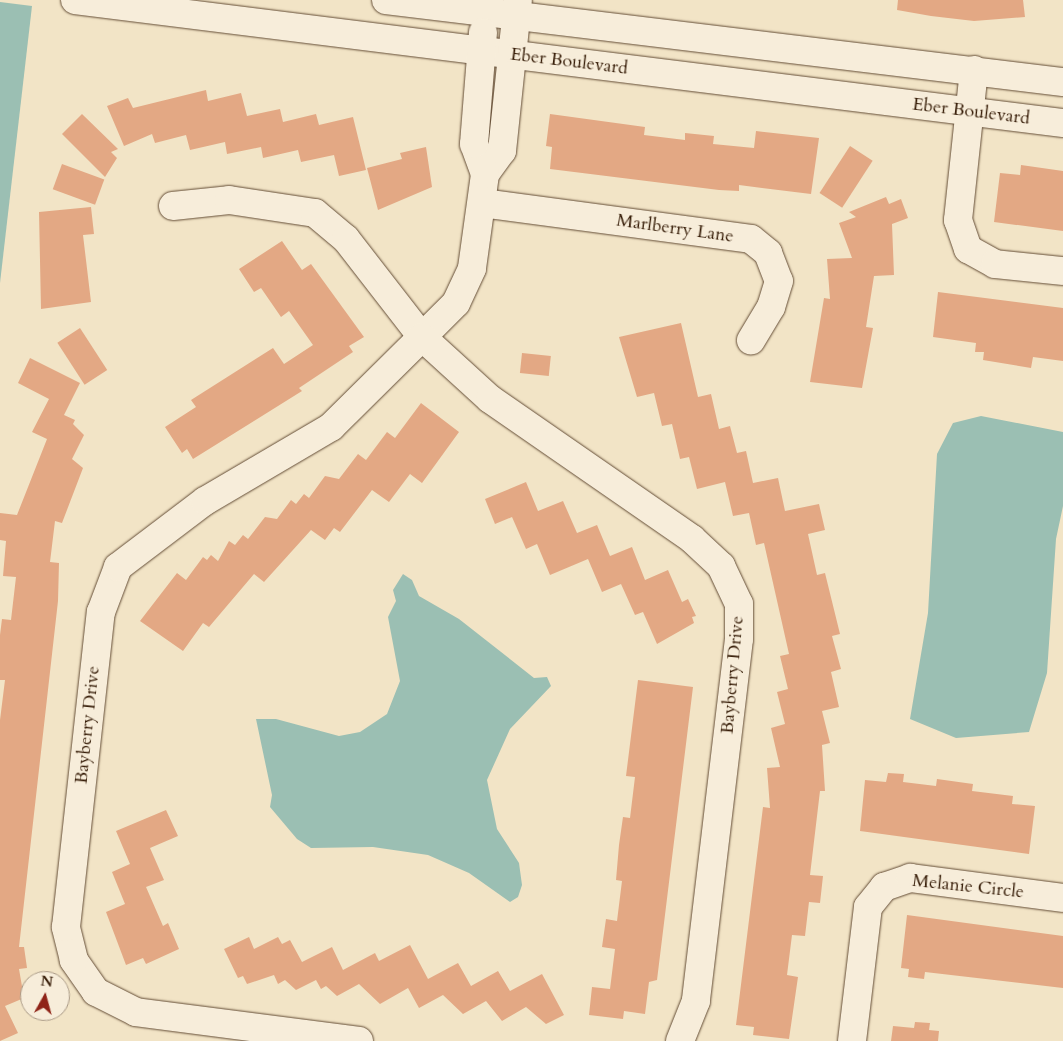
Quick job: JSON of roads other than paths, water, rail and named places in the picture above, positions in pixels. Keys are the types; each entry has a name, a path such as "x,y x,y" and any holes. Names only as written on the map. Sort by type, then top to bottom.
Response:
{"street":[{"name":"Eber Boulevard","path":"75,0 1063,123"},
{"path":"386,0 517,8 1063,82"},
{"name":"Bayberry Drive","path":"359,1041 136,1012 96,992 74,960 66,927 101,612 118,567 205,501 331,427 456,303 472,268 485,174 474,144 485,6"},
{"path":"485,174 502,151 516,55 517,8"},
{"path":"974,70 968,111 958,220 968,249 995,264 1063,271"},
{"path":"174,206 229,200 315,213 346,239 422,337"},
{"name":"Marlberry Lane","path":"482,204 751,239 768,253 779,281 771,307 751,340"},
{"name":"Bayberry Drive","path":"422,337 490,399 692,539 721,566 739,604 739,639 696,1001 680,1041"},
{"name":"Melanie Circle","path":"852,1041 868,907 884,887 910,878 1063,898"}],"water":[{"path":"0,2 32,6 0,283"},
{"path":"981,416 1063,432 1063,506 1056,539 1047,673 1029,732 956,738 910,719 928,613 937,454 953,423"},
{"path":"403,574 412,580 419,596 459,619 534,678 547,677 551,686 510,729 487,780 497,829 519,863 522,885 518,897 510,902 469,873 428,855 373,847 311,848 297,839 270,807 272,795 256,719 276,719 339,736 360,732 387,714 400,681 388,617 396,601 393,590"}]}
